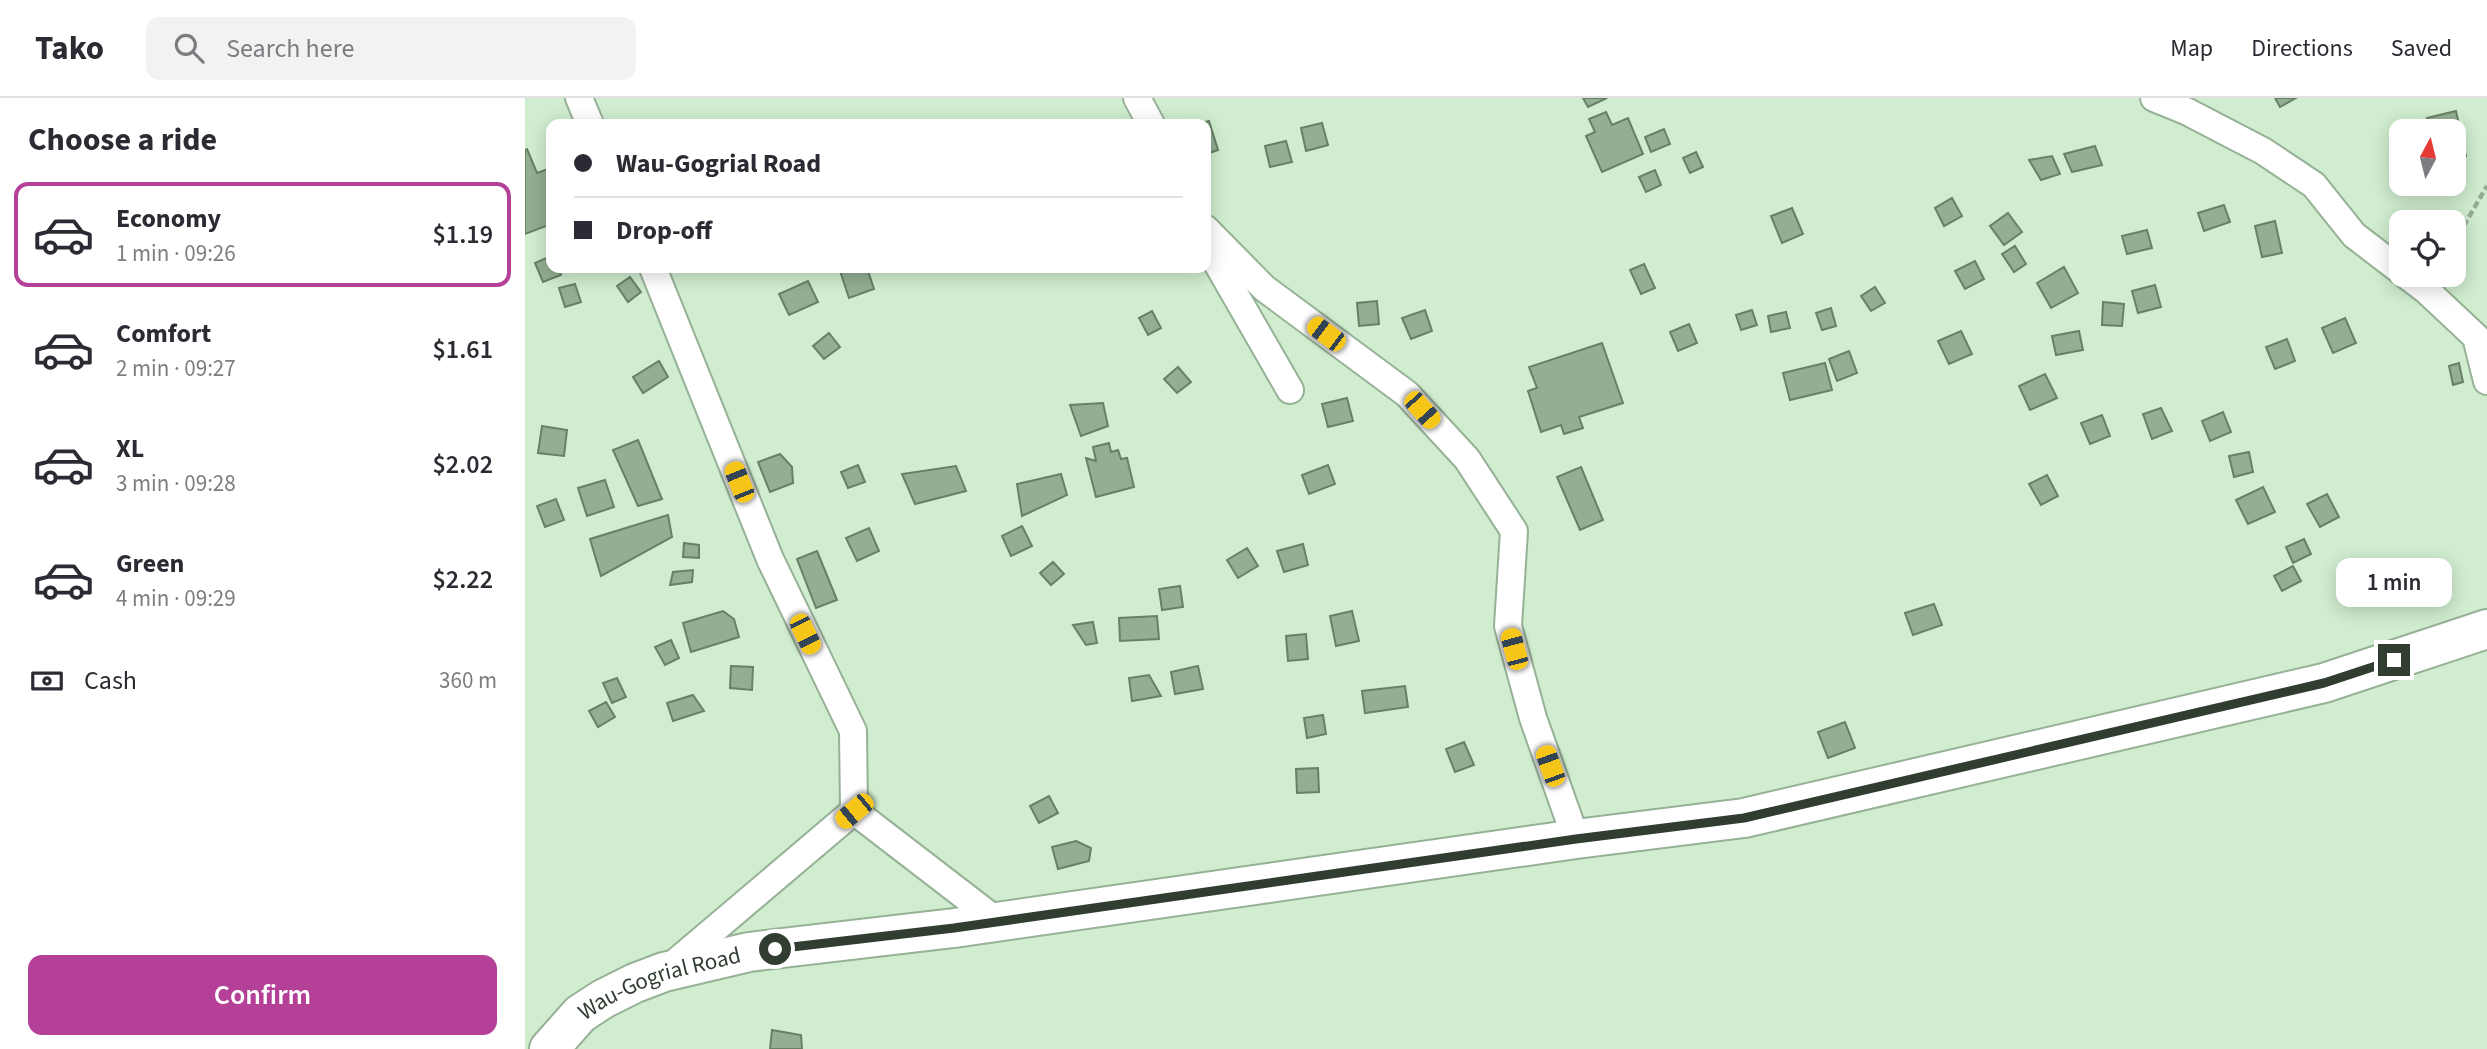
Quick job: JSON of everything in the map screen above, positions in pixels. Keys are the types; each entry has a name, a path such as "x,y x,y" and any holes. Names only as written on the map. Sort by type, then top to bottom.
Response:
{"main road":[{"name":"Wau-Gogrial Road","path":"565,1043 580,1014 635,983 664,972 749,952 954,928 1757,815 2324,683 2487,629"}],"street":[{"path":"579,98 588,119"},
{"path":"1137,98 1148,119"},
{"path":"2154,98 2186,111 2263,151 2314,185 2354,234 2389,262"},
{"path":"1211,234 1264,288 1408,394 1467,459 1514,531 1508,626 1533,718 1576,839"},
{"path":"1211,253 1290,390"},
{"path":"655,273 770,559 853,731 854,811"},
{"path":"2422,287 2476,337 2487,381"},
{"path":"854,811 997,921"},
{"path":"664,972 854,811"}],"path":[{"path":"2466,222 2487,186"}],"building":[{"path":"1583,98 1607,98 1588,107"},
{"path":"2275,98 2296,98 2280,107"},
{"path":"2456,111 2458,119 2427,119"},
{"path":"1606,112 1612,125 1628,118 1643,154 1602,172 1586,136 1595,132 1589,119"},
{"path":"1322,123 1328,145 1306,151 1301,128"},
{"path":"1211,127 1218,150 1211,152"},
{"path":"1664,129 1670,144 1651,152 1645,137"},
{"path":"1286,141 1292,162 1270,167 1265,146"},
{"path":"2095,146 2102,165 2072,172 2064,154"},
{"path":"527,149 537,173 546,170 546,226 525,234"},
{"path":"1696,152 1703,167 1690,173 1683,158"},
{"path":"2052,156 2060,174 2041,180 2029,160"},
{"path":"1655,170 1661,185 1646,192 1639,177"},
{"path":"1952,198 1962,216 1944,226 1935,208"},
{"path":"2224,205 2230,222 2204,231 2198,213"},
{"path":"1792,208 1803,234 1782,243 1771,216"},
{"path":"2008,213 2022,232 2004,245 1990,226"},
{"path":"2275,221 2282,253 2262,257 2255,226"},
{"path":"2147,230 2152,248 2127,254 2122,236"},
{"path":"2015,246 2026,264 2014,272 2002,254"},
{"path":"546,258 546,273 561,275 543,282 535,263"},
{"path":"1975,261 1984,279 1965,289 1955,271"},
{"path":"1644,264 1655,288 1641,294 1630,270"},
{"path":"2064,267 2078,293 2051,308 2037,283"},
{"path":"841,273 869,273 874,289 849,298"},
{"path":"630,277 641,292 628,302 617,286"},
{"path":"808,281 818,302 789,315 779,294"},
{"path":"575,284 581,302 565,307 559,288"},
{"path":"2155,285 2161,307 2138,313 2132,291"},
{"path":"1875,287 1885,303 1871,311 1861,296"},
{"path":"1377,301 1379,324 1359,326 1357,303"},
{"path":"2103,302 2124,304 2122,326 2102,325"},
{"path":"1831,308 1836,326 1822,330 1816,313"},
{"path":"1425,310 1432,331 1411,339 1402,318"},
{"path":"1752,310 1757,325 1741,330 1736,315"},
{"path":"1152,311 1161,328 1148,335 1139,318"},
{"path":"1786,312 1790,328 1771,332 1768,316"},
{"path":"2345,318 2356,343 2333,353 2322,328"},
{"path":"1689,324 1697,343 1678,351 1670,332"},
{"path":"1961,331 1972,354 1949,364 1938,341"},
{"path":"2079,331 2083,350 2056,355 2052,336"},
{"path":"829,333 840,347 824,359 813,346"},
{"path":"2287,339 2295,361 2275,369 2266,347"},
{"path":"1602,343 1623,403 1579,417 1583,428 1564,434 1561,425 1541,432 1528,391 1537,388 1529,367"},
{"path":"1849,351 1857,373 1837,381 1829,359"},
{"path":"659,361 668,377 643,393 633,377"},
{"path":"1825,363 1832,390 1790,400 1783,373"},
{"path":"2459,363 2463,382 2453,385 2449,366"},
{"path":"1178,367 1191,382 1177,393 1164,379"},
{"path":"2045,374 2057,398 2030,410 2019,386"},
{"path":"1347,398 1353,421 1328,427 1322,404"},
{"path":"1103,403 1108,426 1081,436 1070,405"},
{"path":"2161,408 2172,431 2152,439 2143,414"},
{"path":"2223,412 2231,432 2210,441 2202,421"},
{"path":"2102,415 2110,436 2090,444 2081,423"},
{"path":"542,426 567,430 564,456 538,453"},
{"path":"638,440 662,499 638,506 613,450"},
{"path":"1109,443 1111,452 1118,450 1121,459 1127,458 1134,487 1096,497 1086,458 1096,461 1093,447"},
{"path":"2249,452 2253,472 2234,477 2229,456"},
{"path":"780,454 792,467 793,483 770,492 758,462"},
{"path":"858,465 865,482 848,488 841,472"},
{"path":"1328,465 1335,484 1309,494 1302,475"},
{"path":"956,466 966,491 915,504 902,474"},
{"path":"1581,467 1603,520 1580,530 1557,477"},
{"path":"1061,474 1067,495 1022,516 1017,484"},
{"path":"2047,475 2058,496 2041,505 2029,484"},
{"path":"605,480 614,507 587,516 578,488"},
{"path":"2263,487 2275,512 2248,524 2236,500"},
{"path":"2327,494 2339,517 2320,527 2307,504"},
{"path":"556,499 564,520 545,527 537,506"},
{"path":"668,515 672,537 601,576 590,539"},
{"path":"1022,526 1032,546 1011,556 1002,536"},
{"path":"869,528 879,551 857,561 846,538"},
{"path":"2304,539 2311,554 2293,563 2286,547"},
{"path":"684,543 699,545 699,558 683,557"},
{"path":"1303,544 1308,565 1284,572 1277,551"},
{"path":"1247,548 1258,566 1238,578 1227,560"},
{"path":"817,551 837,600 816,608 797,559"},
{"path":"1053,562 1064,574 1051,585 1040,573"},
{"path":"2293,566 2301,581 2282,591 2274,576"},
{"path":"693,570 692,582 670,585 673,572"},
{"path":"1180,586 1183,607 1162,610 1159,589"},
{"path":"1934,604 1942,625 1913,635 1905,613"},
{"path":"723,611 734,619 739,637 691,652 683,623"},
{"path":"1352,611 1359,641 1336,646 1330,616"},
{"path":"1157,616 1159,639 1120,641 1119,618"},
{"path":"1093,622 1097,643 1086,645 1073,625"},
{"path":"1306,634 1308,659 1288,661 1286,636"},
{"path":"671,640 679,658 665,665 655,647"},
{"path":"731,666 753,667 752,690 730,688"},
{"path":"1198,666 1203,689 1175,694 1171,672"},
{"path":"1149,675 1161,696 1132,701 1129,678"},
{"path":"617,678 626,697 612,703 603,683"},
{"path":"1405,686 1408,707 1365,713 1362,691"},
{"path":"693,695 704,711 673,721 667,703"},
{"path":"606,702 615,717 598,727 589,711"},
{"path":"1323,715 1326,734 1307,738 1304,718"},
{"path":"1845,722 1855,748 1828,758 1818,732"},
{"path":"1464,742 1474,765 1455,772 1446,749"},
{"path":"1318,768 1319,792 1297,793 1296,769"},
{"path":"1049,796 1058,813 1039,823 1030,806"},
{"path":"1076,841 1091,848 1089,861 1058,869 1052,847"},
{"path":"772,1030 801,1035 802,1049 770,1049"}],"route":[{"path":"775,949 954,928 1576,839 1744,818 2324,683 2394,660"}]}
